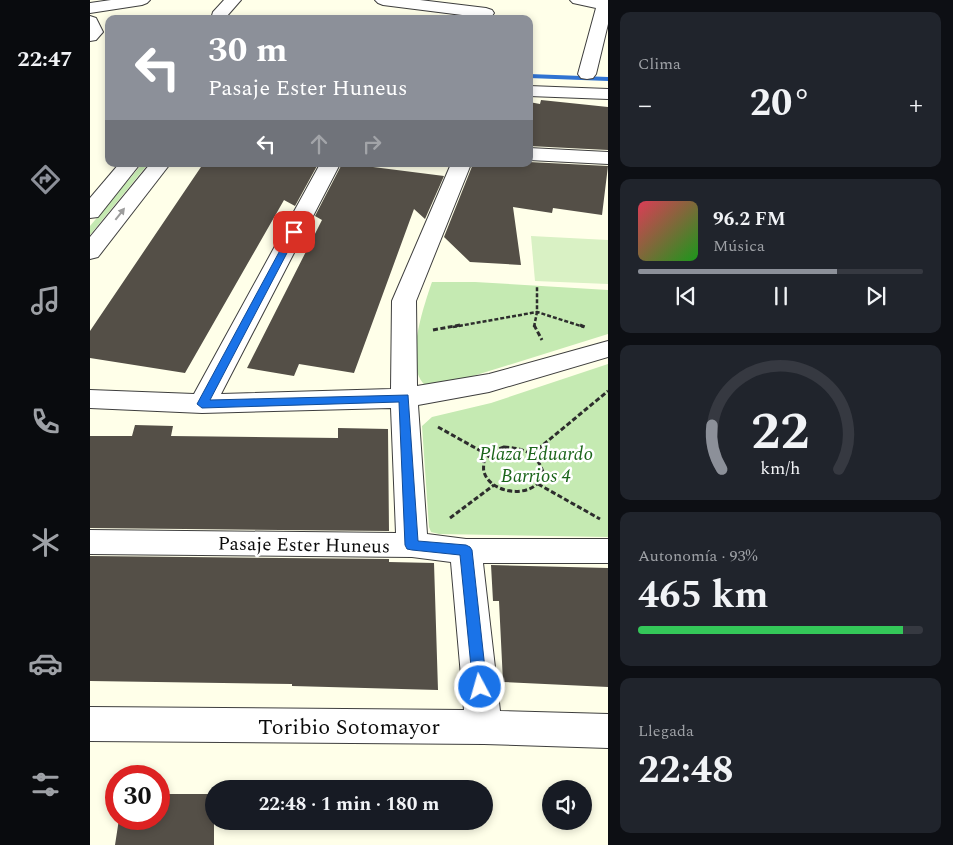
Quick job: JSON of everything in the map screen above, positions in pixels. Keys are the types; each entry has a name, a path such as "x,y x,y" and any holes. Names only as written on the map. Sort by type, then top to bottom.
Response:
{"street":[{"path":"90,8 142,0"},
{"path":"219,15 233,0"},
{"path":"383,0 487,11"},
{"path":"578,0 607,5 587,74"},
{"path":"90,21 95,32 90,36"},
{"path":"533,91 608,94"},
{"path":"533,154 608,158"},
{"path":"90,212 128,167"},
{"path":"90,252 158,167"},
{"path":"202,404 328,167"},
{"path":"412,545 405,404 404,301 460,167"},
{"path":"90,399 202,404 405,404 488,384 608,349"},
{"name":"Pasaje Ester Huneus","path":"90,542 412,545 466,550 608,550"},
{"path":"466,550 484,726"},
{"name":"Toribio Sotomayor","path":"90,724 484,726 608,730"}],"path":[{"path":"537,286 538,312"},
{"path":"404,335 538,312 585,328"},
{"path":"532,454 608,391"},
{"path":"405,404 488,455"},
{"path":"504,447 514,447 532,454 538,459 543,472 538,484 531,488 512,492 494,485 483,473 484,460 488,455 504,447"},
{"path":"538,484 608,524"},
{"path":"412,545 494,485"}],"green space":[{"path":"139,167 146,167 90,235 90,226"},
{"path":"531,236 608,240 608,284 535,281"},
{"path":"432,282 475,282 608,290 608,334 457,381 425,385 419,376 415,350 420,320"},
{"name":"Plaza Eduardo Barrios 4","path":"608,364 608,537 439,534 431,532 429,527 422,426 432,417 491,403"}],"building":[{"path":"541,100 608,107 608,150 533,146 533,103 540,104"},
{"path":"533,162 608,166 602,215 553,208 552,213 513,207 521,265 470,262 444,237 472,167 533,167"},
{"path":"201,167 316,167 295,206 284,200 185,373 90,358 90,331"},
{"path":"340,167 373,167 444,176 425,219 414,209 354,373 299,364 294,376 247,368 322,220 315,216"},
{"path":"135,425 173,426 171,436 338,438 338,428 388,429 389,531 90,528 90,436 132,436"},
{"path":"90,556 389,559 389,562 434,563 438,690 292,686 292,684 90,681"},
{"path":"491,565 608,568 608,687 503,682 499,601 493,601"},
{"path":"170,794 205,794 205,830 214,830 214,845 115,845 117,830 170,830"}],"waterway":[{"path":"533,76 608,79"}],"route":[{"path":"294,232 202,404 404,398 412,545 466,550 480,687"}]}
